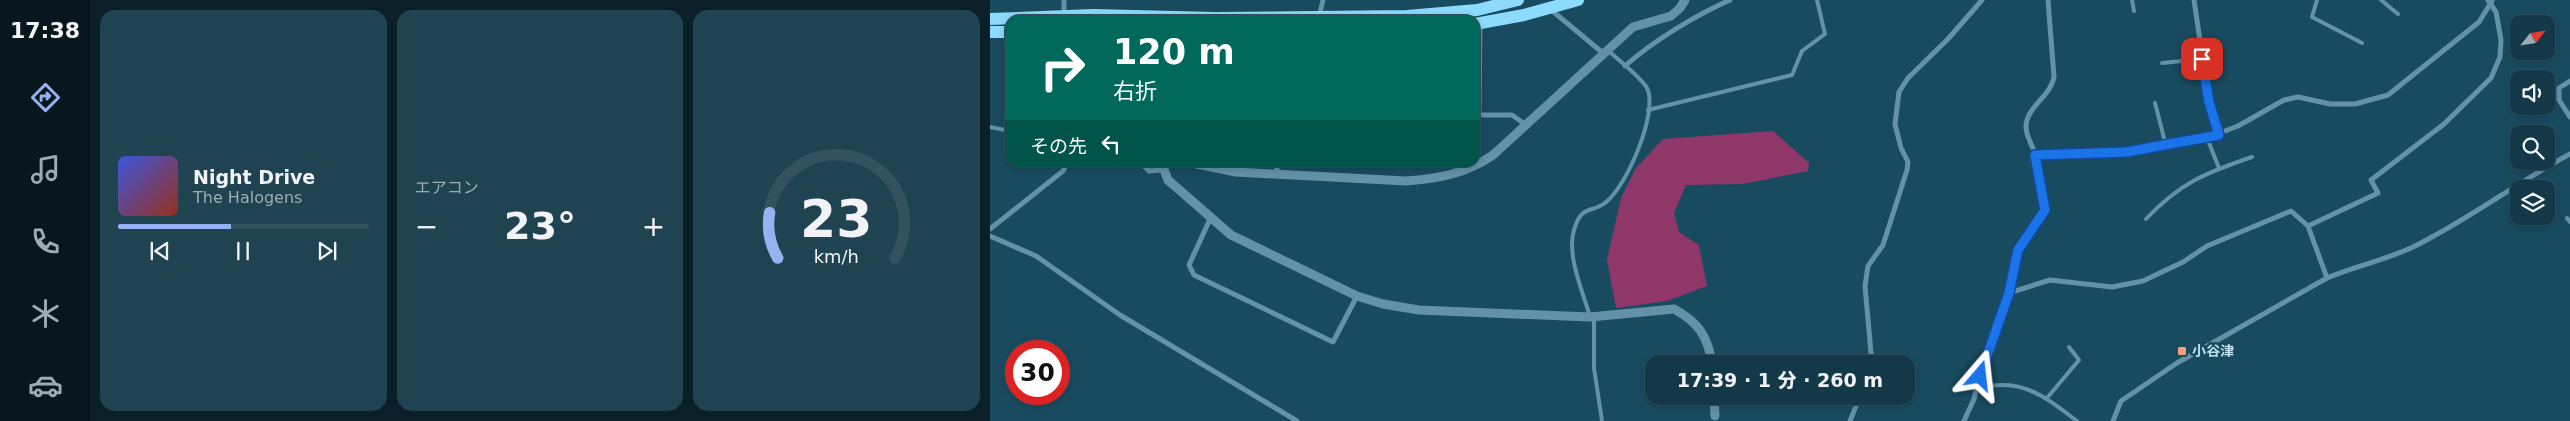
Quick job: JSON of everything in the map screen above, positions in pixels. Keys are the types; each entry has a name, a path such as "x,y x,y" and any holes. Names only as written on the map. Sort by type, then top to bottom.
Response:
{"main road":[{"path":"1419,15 1477,10 1498,2 1518,0"},
{"path":"1480,22 1550,8 1578,0"},
{"path":"990,19 1005,19"},
{"path":"990,32 1005,32"}],"street":[{"path":"1064,0 1064,15"},
{"path":"1319,15 1323,0"},
{"path":"1480,162 1485,160 1526,125 1605,51 1634,27 1671,16 1680,8 1685,0"},
{"path":"1625,66 1714,7 1730,0"},
{"path":"1871,355 1865,286 1868,266 1883,244 1908,162 1901,148 1895,124 1899,92 1908,78 1948,39 1982,0"},
{"path":"1964,421 1977,389 1982,363 2009,293 2018,250 2045,210 2035,155 2026,127 2028,116 2045,97 2053,84 2048,0"},
{"path":"2194,0 2209,102 2219,135"},
{"path":"2035,155 2126,152 2206,138 2219,135 2284,100 2298,97 2330,104 2355,104 2388,96 2466,34 2485,15 2491,1"},
{"path":"2308,226 2378,193 2371,180 2444,124 2491,78 2500,57 2502,40 2496,12 2491,1"},
{"path":"1550,8 1605,51"},
{"path":"2570,81 2558,88 2559,100 2570,117"},
{"path":"1480,115 1512,115 1526,125"},
{"path":"2113,421 2121,401 2177,363 2327,278 2411,248 2452,227 2570,154"},
{"path":"990,228 1063,171 1065,167"},
{"path":"1145,167 1149,171 1159,167"},
{"path":"1162,167 1168,180 1231,235 1357,296 1419,310 1592,316 1674,308 1699,326 1710,346 1711,355"},
{"path":"1207,167 1275,175 1406,182 1441,178 1468,167"},
{"path":"1275,175 1277,167"},
{"path":"2009,293 2050,280 2112,287 2143,280 2183,262 2207,246 2291,211 2308,226 2327,278"},
{"path":"1211,217 1189,265 1194,275 1333,342 1357,296"},
{"path":"990,236 1036,256 1120,315 1297,421"},
{"path":"1715,405 1716,418"},
{"path":"1850,421 1856,405"}],"lane":[{"path":"1648,110 1792,75 1802,51 1825,34 1818,0"},
{"path":"2132,0 2134,11"},
{"path":"2317,0 2312,17 2362,43"},
{"path":"2381,0 2398,14"},
{"path":"1602,421 1594,368 1592,316 1575,260 1572,243 1574,228 1581,215 1590,208 1605,204 1620,186 1638,151 1648,110 1647,89 1625,66 1605,51"},
{"path":"2162,63 2202,59"},
{"path":"2155,104 2166,146"},
{"path":"990,127 1005,129"},
{"path":"2206,138 2219,168"},
{"path":"2146,219 2167,197 2190,181 2219,168 2252,157"},
{"path":"2047,398 2079,360 2069,347"},
{"path":"1977,389 1995,384 2012,385 2047,398 2077,421"}],"shaded area":[{"path":"1773,131 1809,163 1808,171 1743,184 1686,185 1674,213 1679,232 1699,245 1707,286 1667,301 1616,308 1607,260 1621,198 1636,168 1663,139"}],"place":[{"name":"小谷津","path":"2182,351"}],"route":[{"path":"1980,376 1982,363 2000,322 2009,293 2018,250 2045,210 2035,155 2126,152 2219,135 2209,102 2202,59"}]}
